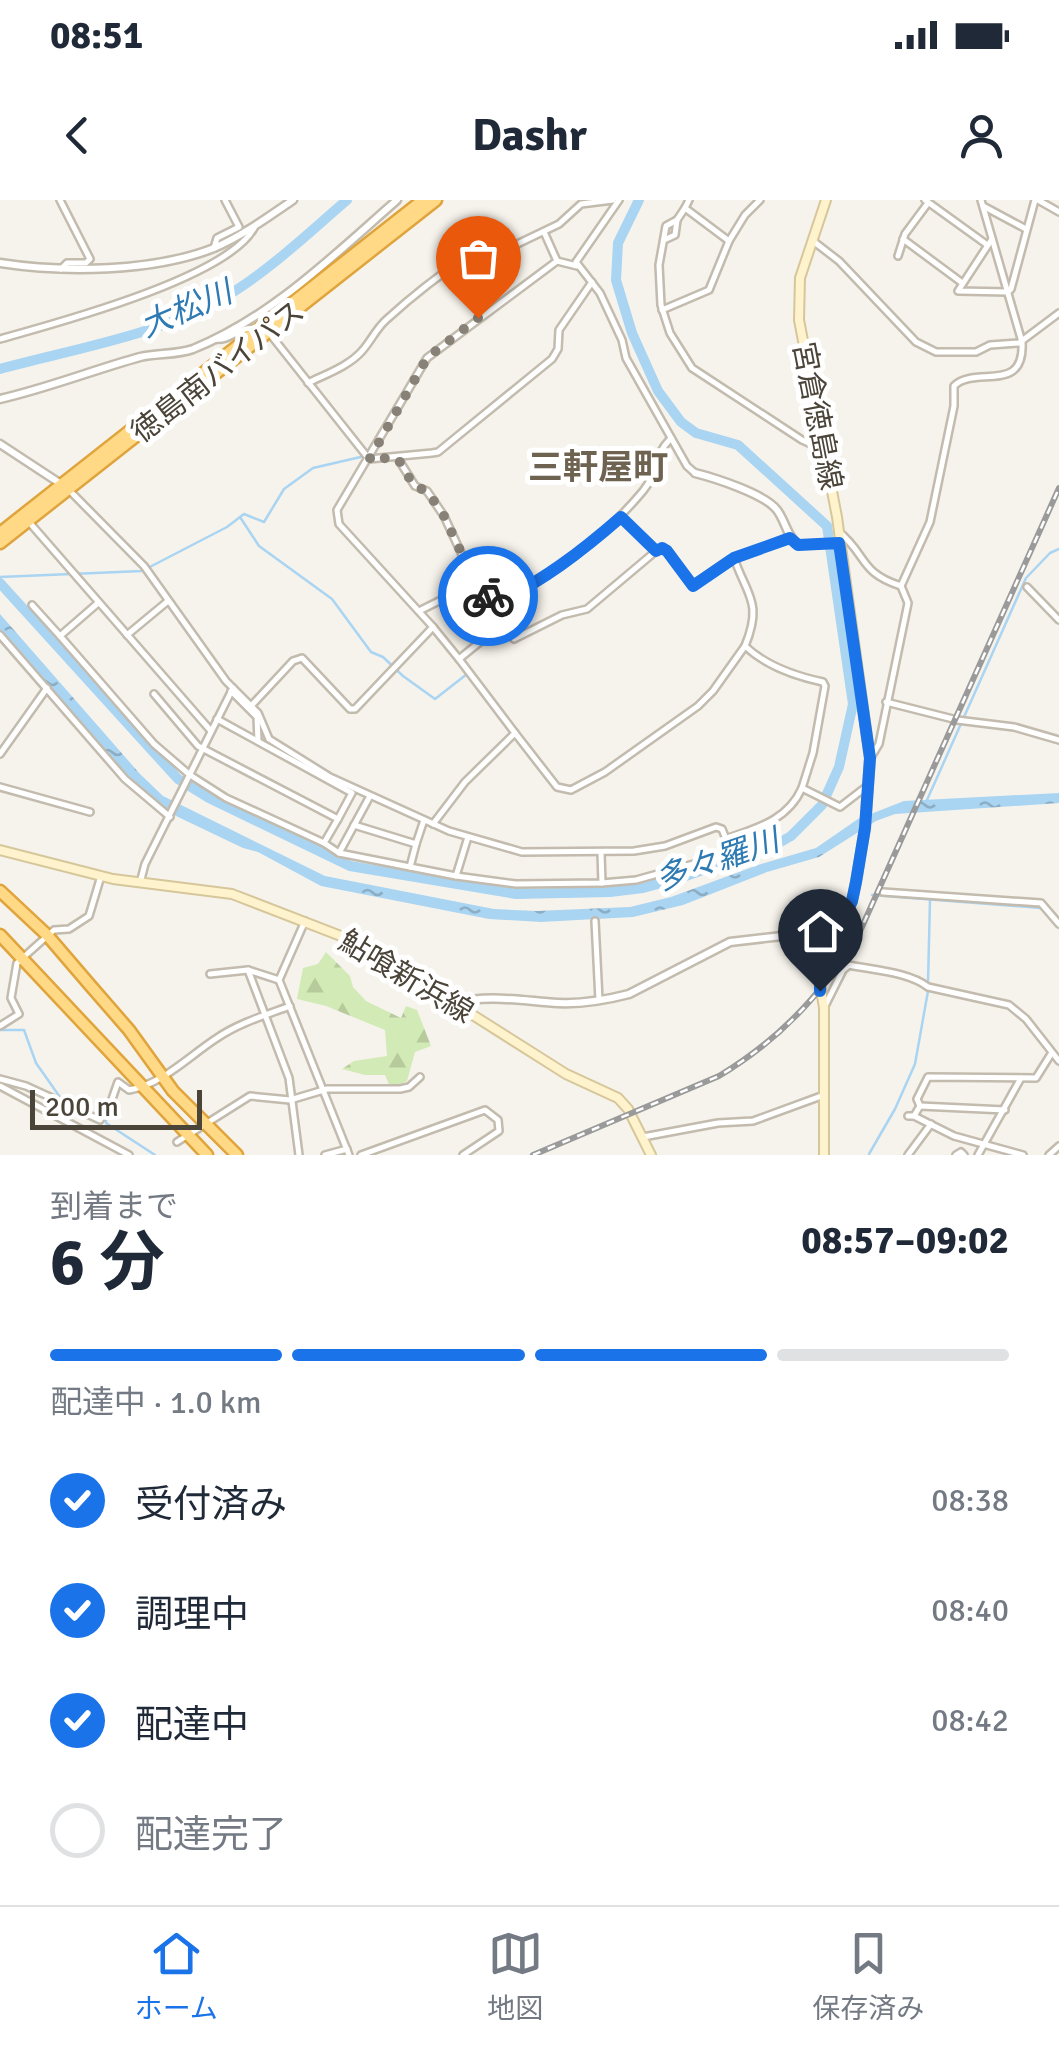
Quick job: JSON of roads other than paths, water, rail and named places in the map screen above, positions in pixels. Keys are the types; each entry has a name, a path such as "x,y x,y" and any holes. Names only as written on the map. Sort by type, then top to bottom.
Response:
{"highway":[{"name":"徳島南バイパス","path":"0,533 65,487 423,200"},
{"name":"徳島南バイパス","path":"263,331 436,200"},
{"name":"徳島南バイパス","path":"0,543 65,487"},
{"path":"0,891 47,936 129,1030 162,1076 237,1155"},
{"path":"0,934 20,960 207,1155"}],"main road":[{"name":"宮倉徳島線","path":"824,201 800,278 799,320 838,531 870,758 865,828 856,882 845,915"},
{"name":"鮎喰新浜線","path":"0,850 140,884 232,894 372,950 575,1079 618,1098 628,1109 651,1155"},
{"path":"824,1155 824,1008 820,966 845,915"}],"street":[{"path":"60,200 90,259 66,263 61,269"},
{"path":"214,248 218,238 239,227 224,200"},
{"path":"0,263 61,269 175,259 214,248 293,200"},
{"path":"0,399 137,358 188,351 214,338 254,316 309,276 397,200"},
{"path":"308,383 357,356 382,324 467,255 500,235 511,247 544,232 580,202 616,200"},
{"path":"577,266 616,200"},
{"path":"690,200 676,220 666,226 658,265 662,310 670,333 698,374 824,450"},
{"path":"662,310 709,290 729,241 760,200"},
{"path":"1008,292 1036,200 1059,211"},
{"path":"898,256 903,239 928,201 986,244"},
{"path":"982,203 1026,229"},
{"path":"870,758 878,744 908,603 902,586 930,522 954,406 954,386 964,378 998,378 1010,372 1022,357 1022,342 982,203"},
{"path":"684,208 729,241"},
{"path":"664,240 674,235 676,220"},
{"path":"0,339 97,310 190,275 224,258 255,226"},
{"path":"544,232 557,260 577,266 592,282 622,340 626,358 687,466 772,506 798,545 837,543"},
{"path":"903,239 962,282"},
{"path":"992,239 958,291 1008,292"},
{"path":"811,240 839,261 916,342 930,350 976,352 986,346 1022,342 1059,313"},
{"path":"557,260 430,354 337,510 336,519 460,658 556,787 571,790 606,772 698,706 714,691 746,646 754,606 734,558"},
{"path":"369,460 438,452 552,359 558,350 559,330 592,282"},
{"path":"214,338 222,340 247,328 263,331 369,460"},
{"path":"494,604 576,556 621,517 648,484 656,468 656,454 671,438"},
{"path":"0,444 65,487 144,566 232,689 257,717 258,741"},
{"path":"397,457 414,486 427,491 444,516 475,582 494,604 514,640 562,615 588,609 662,548 693,586 734,558 790,538"},
{"path":"621,517 656,551"},
{"path":"28,522 211,731"},
{"path":"838,531 870,572 880,580 902,586"},
{"path":"420,611 475,582"},
{"path":"1027,586 1059,620"},
{"path":"126,635 168,601"},
{"path":"60,636 98,603"},
{"path":"32,605 154,744 189,777 339,853 456,876 534,885 636,880 730,853 722,829 716,827 665,846 628,852 522,852 468,836 316,770 273,742 252,705 232,689"},
{"path":"460,658 502,624"},
{"path":"252,705 302,658 350,709 356,709 433,627"},
{"path":"0,635 125,779 171,815"},
{"path":"726,839 778,818 796,802 813,753 825,686 823,682 801,678 762,662 746,646"},
{"path":"0,754 47,688"},
{"path":"140,884 145,864 232,689"},
{"path":"154,694 203,748 338,818"},
{"path":"886,702 1059,740"},
{"path":"217,719 352,793 324,844"},
{"path":"433,824 466,782 515,733"},
{"path":"802,788 843,806 869,786"},
{"path":"0,787 90,812"},
{"path":"339,853 371,796"},
{"path":"410,867 424,820"},
{"path":"354,825 416,844"},
{"path":"456,876 468,836"},
{"path":"600,852 602,883"},
{"path":"0,1026 19,1014 12,998 15,968 20,960 54,930 70,929 89,916 100,876"},
{"path":"884,892 1042,903 1059,924"},
{"path":"453,1004 495,1000 560,1003 629,994 730,942 791,935 845,915"},
{"path":"595,920 599,1000"},
{"path":"305,921 279,980 348,1152 325,1155"},
{"path":"824,1008 849,965 922,982 928,987 1001,1001 1026,1019 1059,1061"},
{"path":"210,974 248,970 279,980"},
{"path":"248,970 288,1078 299,1155"},
{"path":"0,1082 26,1086 100,1120 112,1102 118,1082 129,1090 142,1086 218,1037 290,1006"},
{"path":"920,1106 916,1099 928,1078 1036,1078 1051,1054"},
{"path":"177,1142 250,1096 290,1100 324,1090 400,1089 420,1077"},
{"path":"978,1155 1021,1078"},
{"path":"0,1082 128,1155"},
{"path":"643,1138 718,1122 753,1121 824,1095"},
{"path":"920,1106 1005,1110"},
{"path":"920,1106 911,1116 954,1136 1023,1155"},
{"path":"360,1155 486,1110 498,1120 499,1131 462,1155"},
{"path":"908,1155 931,1124"},
{"path":"1049,1155 1059,1146"},
{"path":"956,1155 964,1155"}],"water":[{"path":"0,614 163,796 325,876 494,909 630,907 671,897 816,848 858,819 904,801 1059,793 1059,803 895,814 876,821 819,857 767,872 683,905 633,917 541,922 489,919 321,886 258,852 176,816 149,799 0,631"}],"waterway":[{"name":"大松川","path":"0,369 169,323 220,300 286,253 347,200"},
{"name":"多々羅川","path":"0,583 178,779 350,866 516,894 610,892 680,878 791,836 822,805 839,767 853,704 827,526 738,445 696,433 681,422 658,391 632,333 616,280 618,243 639,200"},
{"path":"426,356 496,304"},
{"path":"0,577 142,571 227,527 244,514 264,522 284,489 313,468 365,456"},
{"path":"240,517 259,546 332,599 371,652 383,657 435,699 467,674"},
{"path":"927,800 1026,578 1059,549"},
{"path":"513,735 547,780"},
{"path":"872,895 1041,908 1053,920"},
{"path":"928,983 930,900"},
{"path":"869,1154 915,1064 928,991"},
{"path":"0,1030 24,1030 36,1063 62,1100 106,1120 155,1155"}],"railway":[{"path":"533,1155 719,1076 782,1030 833,973 861,929 1059,488"}],"district":[{"name":"三軒屋町","path":"598,467"}]}
